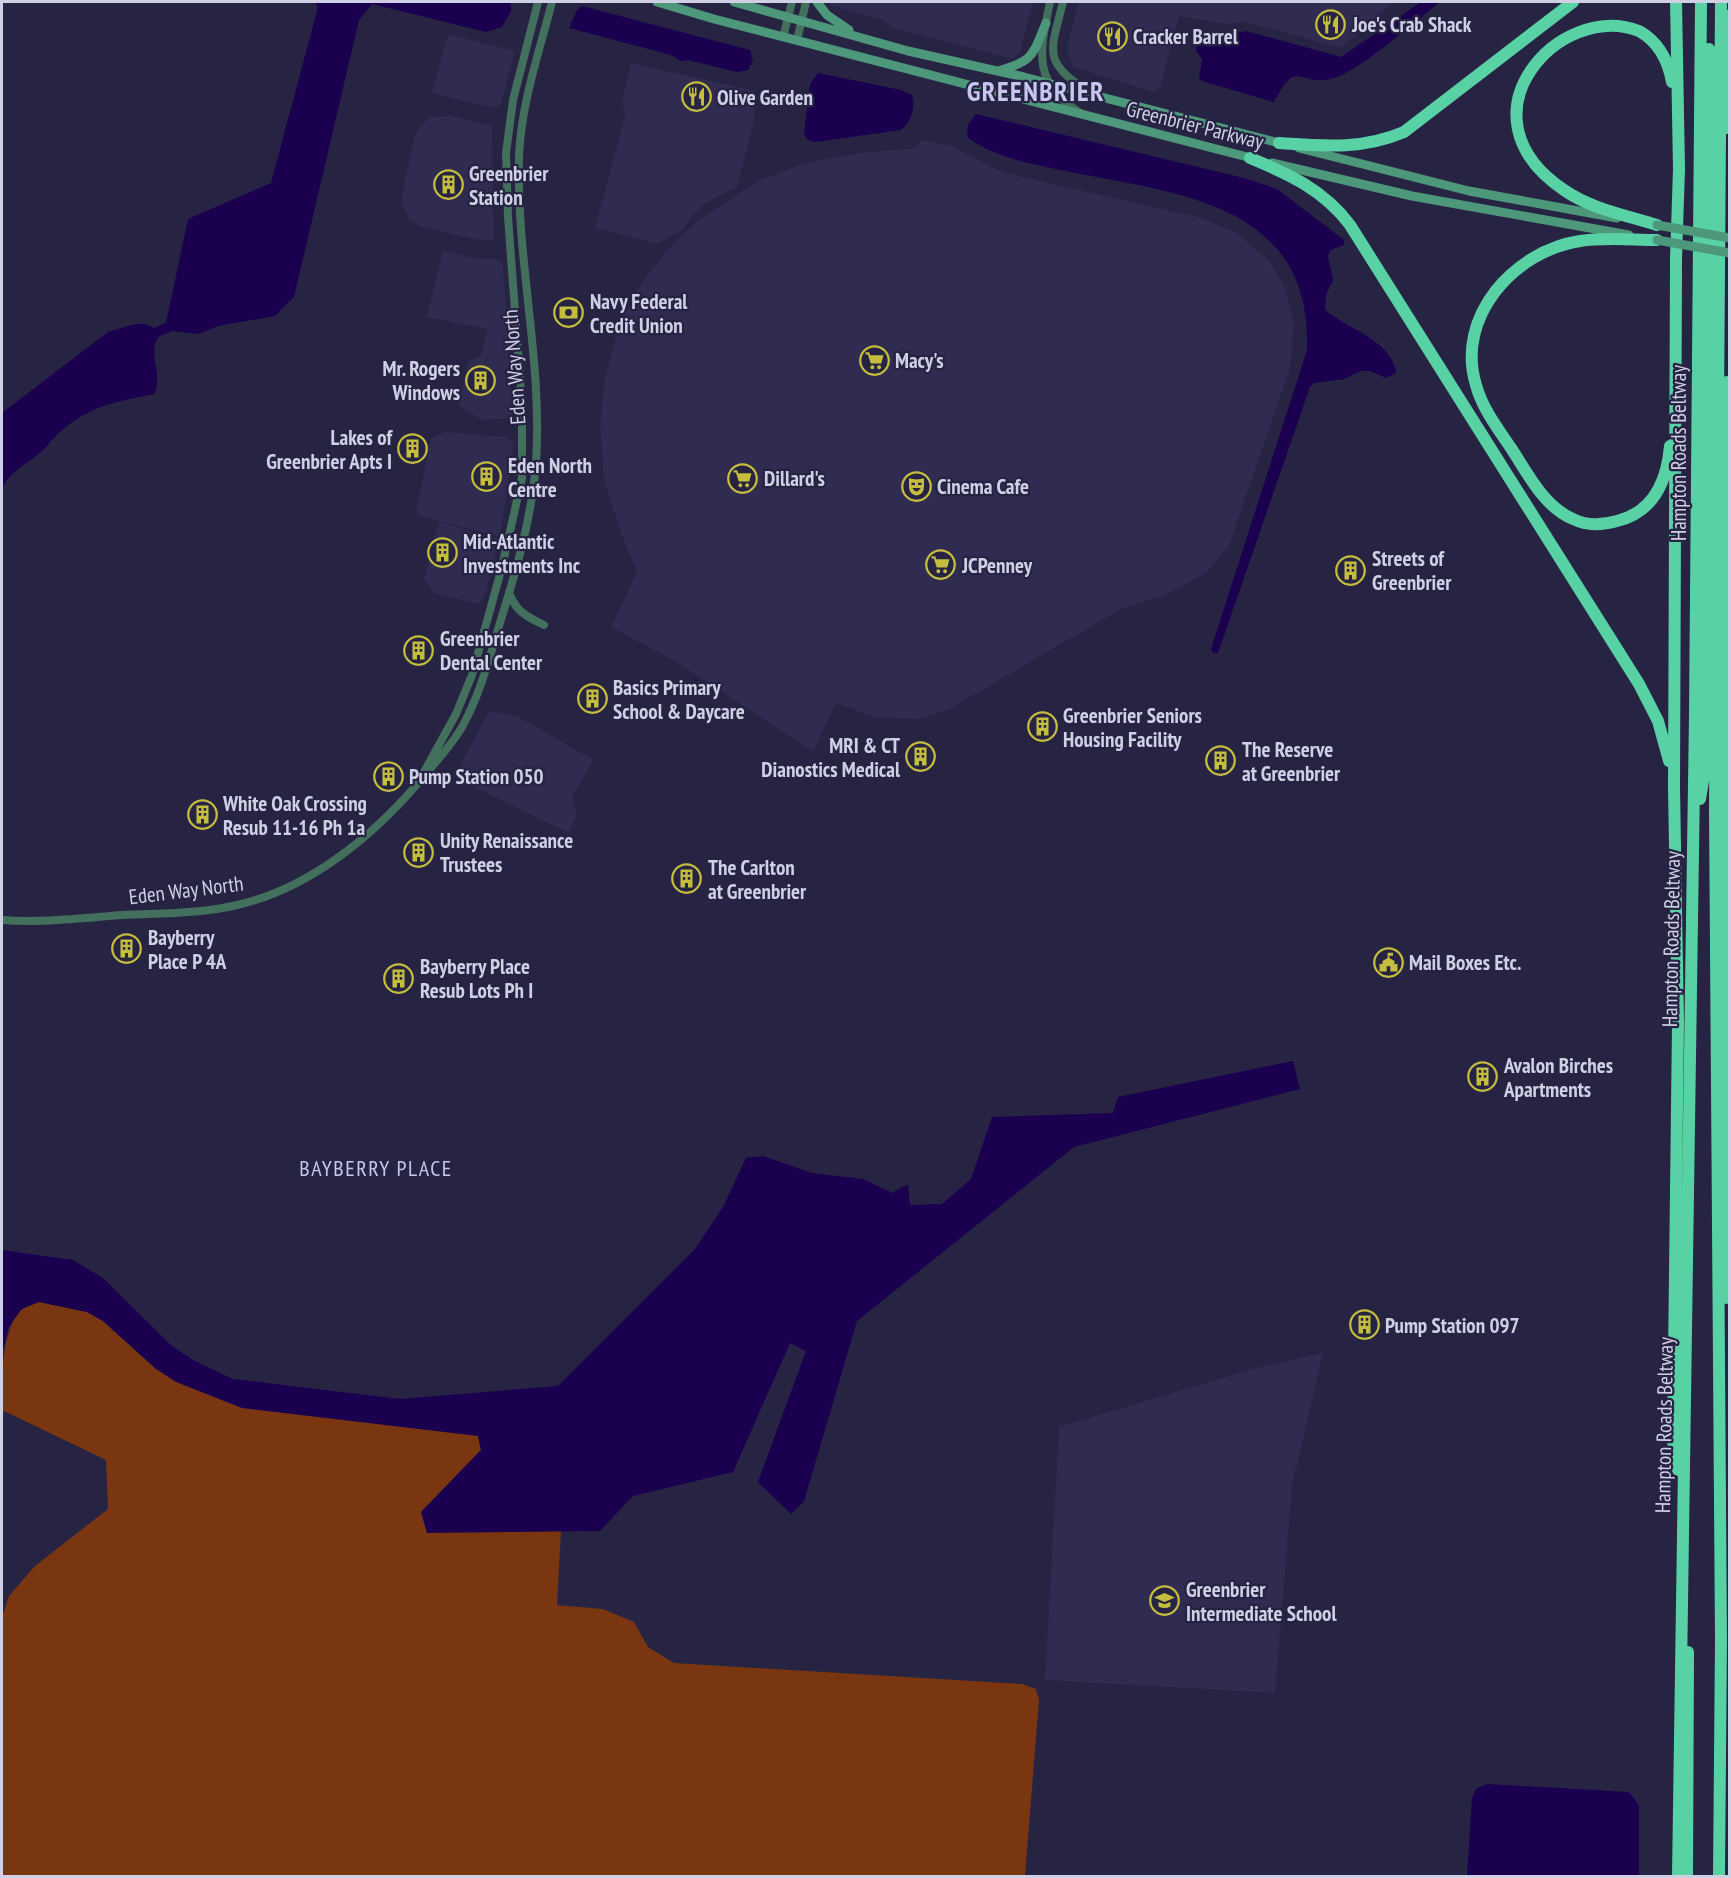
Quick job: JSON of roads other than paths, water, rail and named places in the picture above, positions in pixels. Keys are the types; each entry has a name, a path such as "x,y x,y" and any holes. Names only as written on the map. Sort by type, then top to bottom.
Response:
{"highway":[{"path":"1279,143 1358,146 1386,140 1404,132 1573,2"},
{"path":"1676,2 1679,169 1676,259 1675,812 1678,1023 1673,1442 1683,1502"},
{"name":"Hampton Roads Beltway","path":"1678,1876 1693,845 1701,2"},
{"path":"1693,845 1704,775 1706,687 1709,2"},
{"path":"1719,1876 1721,1640 1715,810 1721,2"},
{"path":"1726,1876 1726,465 1730,15"},
{"path":"1657,225 1575,197 1555,184 1533,162 1521,143 1515,109 1519,87 1531,66 1557,38 1584,23 1614,20 1645,34 1659,48 1670,71 1673,132 1679,169"},
{"path":"1250,158 1292,176 1318,192 1350,225 1645,693 1665,741 1675,812"},
{"path":"1657,240 1580,241 1546,252 1522,265 1497,289 1481,316 1472,345 1472,370 1478,392 1489,414 1547,501 1573,519 1591,524 1609,524 1626,519 1646,507 1655,498 1669,458 1677,382"},
{"path":"1726,1296 1730,1269"},
{"path":"1684,1435 1690,1517 1687,1876"}],"main road":[{"name":"Greenbrier Parkway","path":"657,2 1250,158 1385,190 1730,253"},
{"name":"Greenbrier Parkway","path":"734,2 858,36 1469,191 1730,238"},
{"path":"817,2 827,15 858,36"},
{"path":"997,71 1027,61 1046,23"}],"street":[{"name":"Eden Way North","path":"420,781 456,714 472,675 502,567 522,478 522,419 507,217 506,153 513,100 538,2"},
{"name":"Eden Way North","path":"2,920 36,921 222,908 267,896 316,870 357,842 385,819 442,758 469,713 483,679 529,515 537,437 520,199 519,154 526,103 552,2"},
{"path":"783,37 792,2"},
{"path":"797,40 806,2"},
{"path":"1050,2 1041,60 1048,84 1059,97 1082,114"},
{"path":"1063,2 1052,55 1061,72 1094,95"},
{"path":"509,592 516,607 524,615 544,625"}],"place":[{"name":"Joe's Crab Shack","path":"1331,24"},
{"name":"Cracker Barrel","path":"1112,36"},
{"name":"Olive Garden","path":"696,97"},
{"name":"Greenbrier Station","path":"448,185"},
{"name":"Navy Federal Credit Union","path":"569,313"},
{"name":"Macy's","path":"874,360"},
{"name":"Mr. Rogers Windows","path":"481,380"},
{"name":"Lakes of Greenbrier Apts I","path":"413,449"},
{"name":"Eden North Centre","path":"487,477"},
{"name":"Dillard's","path":"743,478"},
{"name":"Cinema Cafe","path":"916,486"},
{"name":"Mid-Atlantic Investments Inc","path":"442,553"},
{"name":"JCPenney","path":"941,565"},
{"name":"Streets of Greenbrier","path":"1351,570"},
{"name":"Greenbrier Dental Center","path":"419,650"},
{"name":"Basics Primary School & Daycare","path":"592,699"},
{"name":"Greenbrier Seniors Housing Facility","path":"1042,727"},
{"name":"MRI & CT Dianostics Medical","path":"921,757"},
{"name":"The Reserve at Greenbrier","path":"1221,761"},
{"name":"Pump Station 050","path":"388,776"},
{"name":"White Oak Crossing Resub 11-16 Ph 1a","path":"202,815"},
{"name":"Unity Renaissance Trustees","path":"419,852"},
{"name":"The Carlton at Greenbrier","path":"687,879"},
{"name":"Bayberry Place P 4A","path":"127,949"},
{"name":"Mail Boxes Etc.","path":"1388,962"},
{"name":"Bayberry Place Resub Lots Ph I","path":"399,978"},
{"name":"Avalon Birches Apartments","path":"1483,1077"},
{"name":"Pump Station 097","path":"1364,1325"},
{"name":"Greenbrier Intermediate School","path":"1165,1601"}],"district":[{"name":"GREENBRIER","path":"1036,91"},
{"name":"BAYBERRY PLACE","path":"376,1168"}]}
